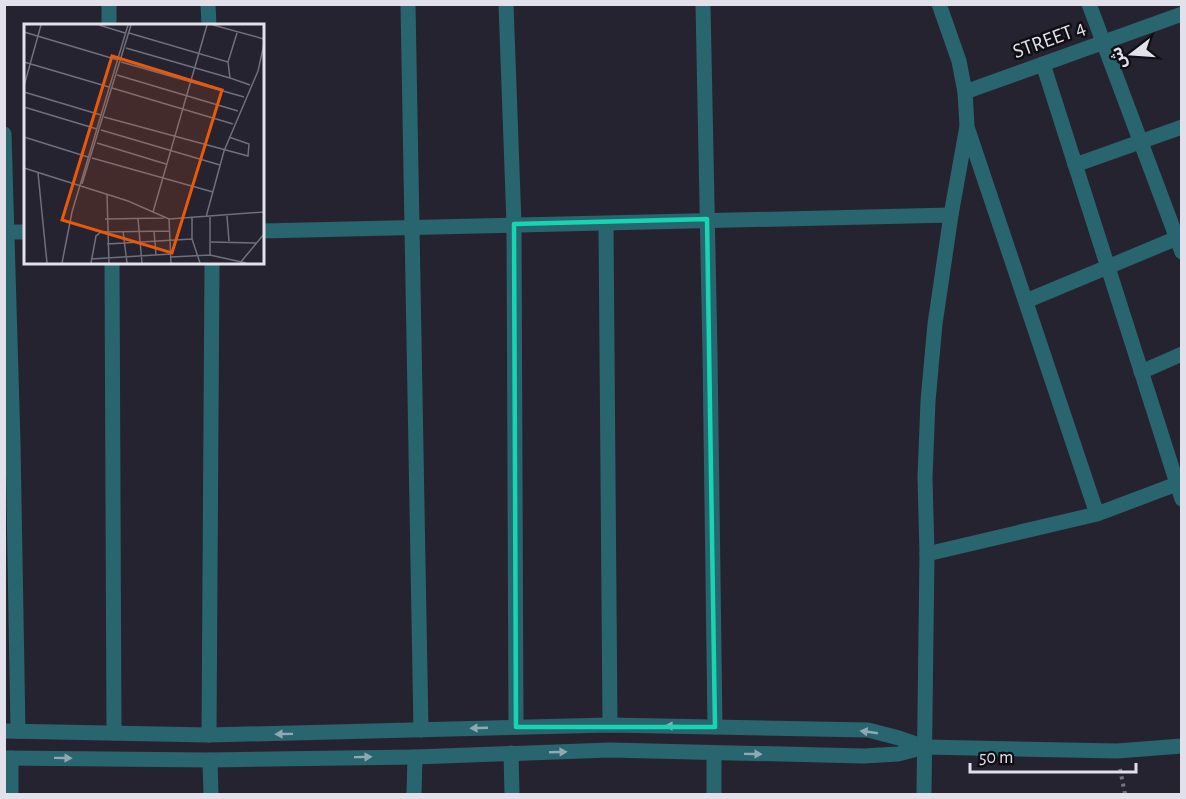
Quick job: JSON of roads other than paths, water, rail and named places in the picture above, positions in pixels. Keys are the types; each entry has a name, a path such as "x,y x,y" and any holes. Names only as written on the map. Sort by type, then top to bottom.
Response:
{"street":[{"path":"109,4 109,24"},
{"path":"208,4 209,24"},
{"path":"408,4 421,730"},
{"path":"506,4 514,224 516,727"},
{"path":"703,4 715,727"},
{"path":"924,795 927,554 925,477 928,400 935,324 967,126 965,92 959,61 939,4"},
{"path":"1026,301 1108,267 1180,242 1089,4"},
{"name":"STREET 4","path":"965,92 1182,14"},
{"path":"927,554 1097,514 1180,488 1043,64"},
{"path":"967,126 1097,514"},
{"path":"1075,165 1182,127"},
{"path":"4,134 13,455 11,731 209,735 610,725 868,730 925,747"},
{"path":"264,231 951,215"},
{"path":"606,224 610,725"},
{"path":"5,232 24,232"},
{"path":"112,264 114,733"},
{"path":"209,735 212,264"},
{"path":"1141,372 1182,354"},
{"path":"338,758 339,733"},
{"path":"11,795 8,758 210,760 415,757 610,750 864,756 898,754 925,747 1117,751 1182,746"},
{"path":"511,753 512,795"},
{"path":"714,753 714,795"},
{"path":"414,795 415,757"},
{"path":"210,760 211,795"}]}
